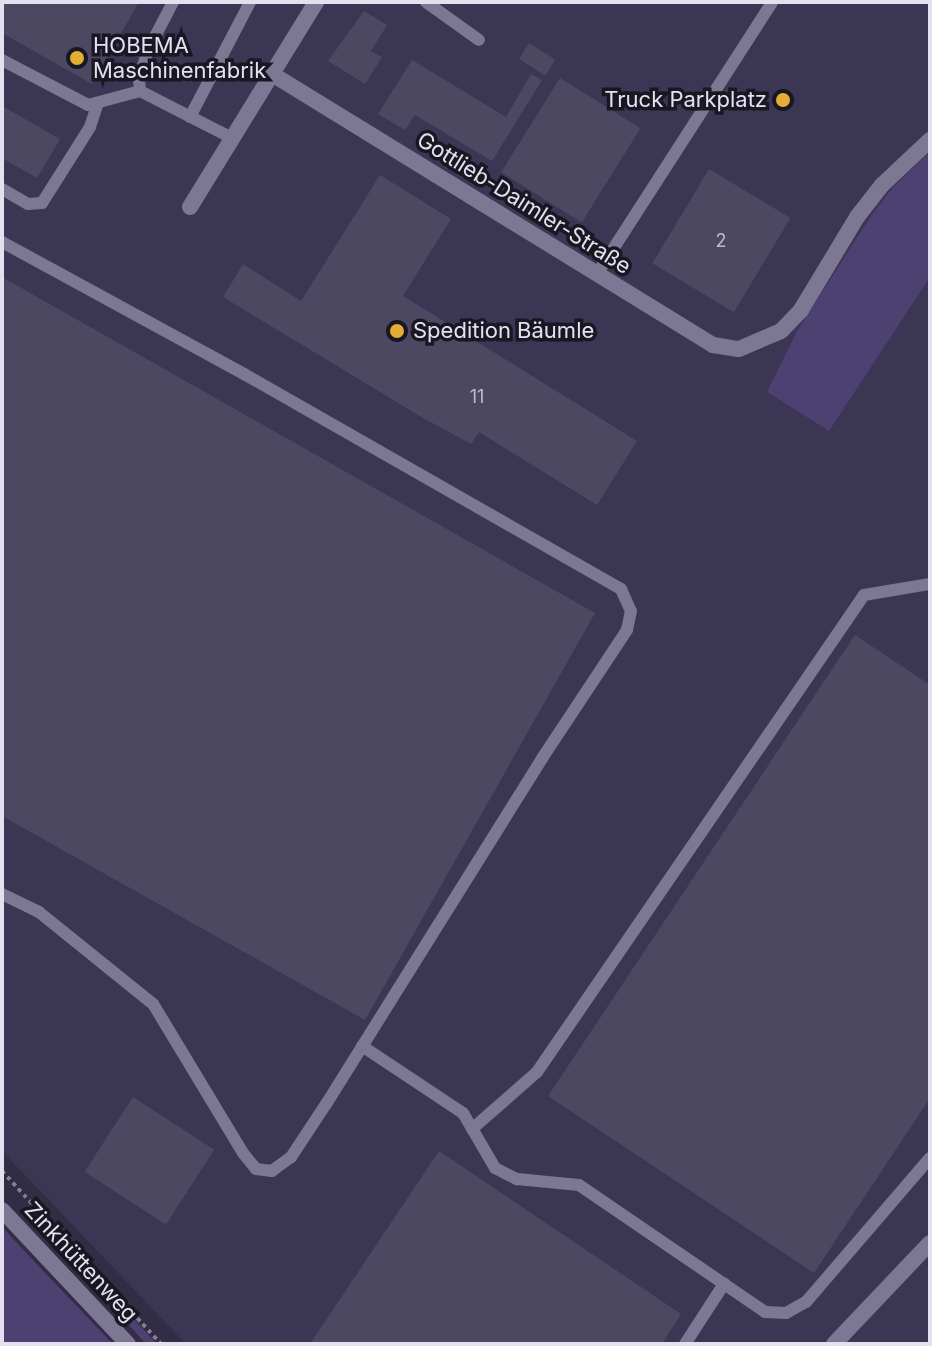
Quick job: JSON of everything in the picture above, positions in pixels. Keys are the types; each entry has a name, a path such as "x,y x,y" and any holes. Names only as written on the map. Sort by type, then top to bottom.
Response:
{"street":[{"path":"190,207 316,2"},
{"name":"Gottlieb-Daimler-Straße","path":"272,74 713,345 739,349 781,331 801,310 866,206 882,185 930,140"},
{"name":"Zinkhüttenweg","path":"2,1210 128,1344"},
{"path":"834,1344 930,1243"}],"lane":[{"path":"140,91 139,79 147,52 173,2"},
{"path":"190,117 250,2"},
{"path":"426,2 479,40"},
{"path":"597,274 772,2"},
{"path":"2,60 88,105 140,91 232,138"},
{"path":"2,189 28,204 42,203 90,127 97,105"},
{"path":"2,242 244,374 621,589 631,611 627,630 543,757 291,1157 272,1171 256,1169 243,1153 153,1004 39,912 2,894"},
{"path":"472,1129 537,1072 864,595 930,584"},
{"path":"362,1046 463,1113 495,1168 517,1179 579,1185 765,1312 786,1313 806,1302 930,1158"},
{"path":"685,1344 724,1284"}],"path":[{"path":"2,1171 161,1344"}],"shaded area":[{"path":"2,2 930,2 930,1344 186,1344 2,1151"},
{"path":"930,152 930,277 829,431 767,392 796,333 867,222 893,187"},
{"path":"2,1227 32,1259 113,1344 2,1344"},
{"path":"74,1254 157,1344 145,1343 74,1265"}],"building":[{"name":"HOBEMA Maschinenfabrik","path":"2,2 139,2 92,84 2,33"},
{"path":"364,11 387,25 371,51 382,57 365,84 328,61"},
{"path":"529,43 555,59 545,76 519,59"},
{"path":"412,60 506,117 531,74 542,80 492,161 415,115 405,130 378,114"},
{"path":"560,78 641,128 582,222 501,172"},
{"path":"2,106 60,139 37,178 2,158"},
{"path":"709,169 790,218 734,312 652,263"},
{"path":"380,175 451,219 403,296 637,441 597,505 479,432 471,444 423,418 223,297 243,264 301,301"},
{"path":"2,277 595,613 365,1020 2,816"},
{"path":"855,635 930,685 930,1098 814,1273 548,1096"},
{"path":"133,1097 214,1150 166,1224 85,1172"},
{"path":"439,1151 681,1314 662,1344 310,1344"}],"place":[{"name":"HOBEMA Maschinenfabrik","path":"77,58"},
{"name":"Truck Parkplatz","path":"783,100"},
{"name":"Spedition Bäumle","path":"397,331"}]}
